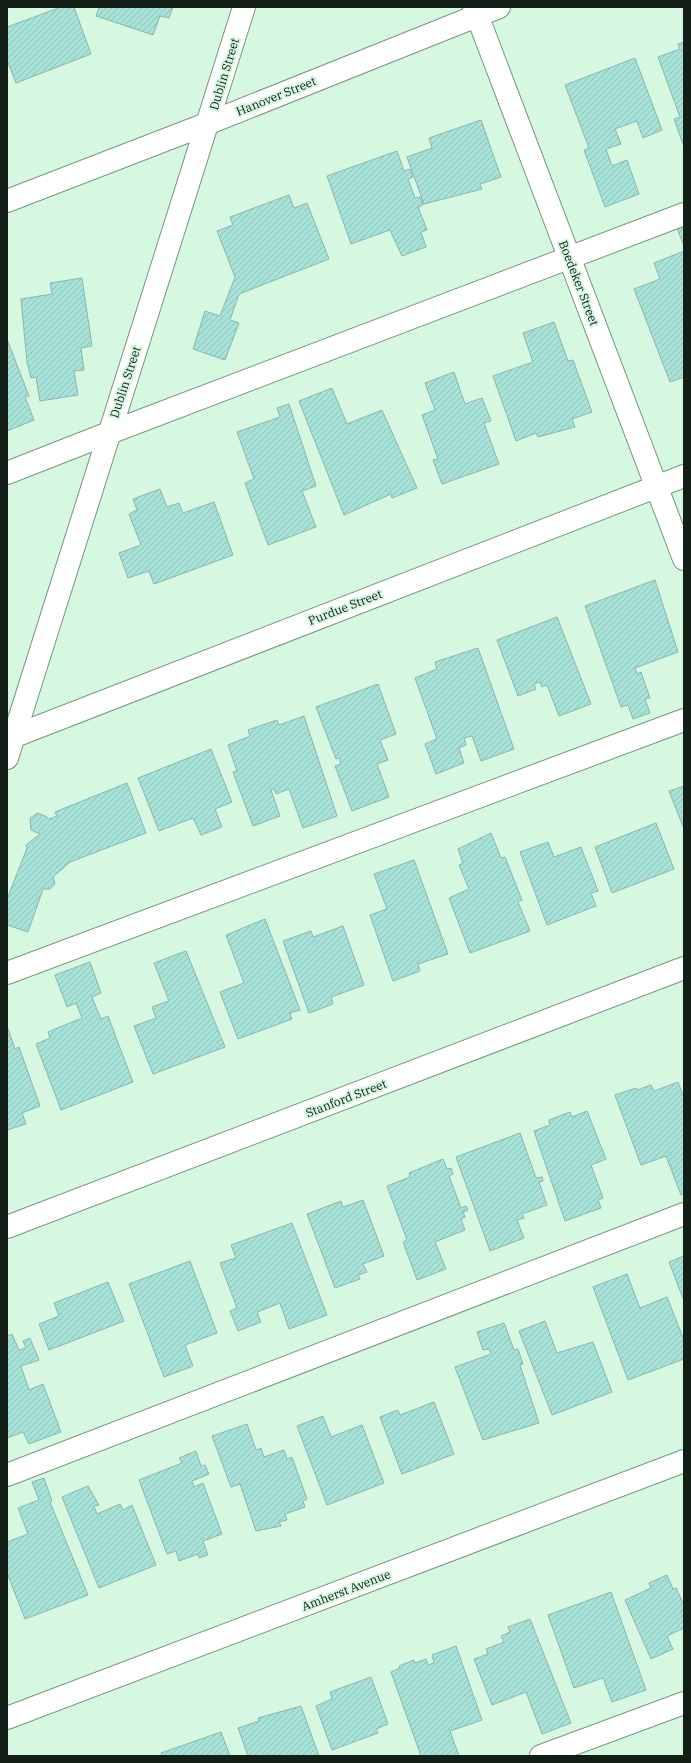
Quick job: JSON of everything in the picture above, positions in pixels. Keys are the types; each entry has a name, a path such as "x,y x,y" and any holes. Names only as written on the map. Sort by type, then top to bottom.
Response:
{"street":[{"name":"Dublin Street","path":"7,758 11,737 209,123 244,7"},
{"name":"Hanover Street","path":"7,201 209,123 475,11 499,7"},
{"name":"Boedeker Street","path":"475,11 684,559"},
{"path":"7,473 108,433 684,214"},
{"name":"Purdue Street","path":"11,737 684,476"},
{"path":"7,973 684,720"},
{"name":"Stanford Street","path":"7,1227 684,968"},
{"path":"7,1475 684,1214"},
{"name":"Amherst Avenue","path":"7,1718 684,1461"},
{"path":"541,1756 684,1703"}],"building":[{"path":"61,7 74,7 91,54 16,83 7,60 7,27"},
{"path":"99,7 173,7 169,18 160,16 153,35 96,16"},
{"path":"684,42 684,147 674,119 680,117 658,57 680,49 678,44"},
{"path":"635,58 662,130 643,138 637,121 615,129 621,144 606,149 612,166 627,160 639,194 605,207 584,150 589,148 565,85"},
{"path":"481,120 501,177 480,184 482,189 424,204 407,157 432,148 429,138"},
{"path":"397,151 404,171 410,169 413,177 408,179 415,198 420,197 423,205 418,207 427,230 421,232 426,247 402,256 390,230 351,244 327,176"},
{"path":"289,195 294,208 307,203 329,259 239,294 230,320 239,323 225,360 193,349 205,311 220,316 235,277 217,231 233,225 230,217"},
{"path":"684,226 684,246 677,228"},
{"path":"684,251 684,377 670,382 634,289 660,279 654,263"},
{"path":"82,278 92,346 81,348 84,370 74,371 78,395 40,401 36,377 31,378 27,362 21,299 52,294 50,283"},
{"path":"554,322 568,361 573,360 592,412 572,419 575,427 538,437 536,433 516,441 493,376 533,362 523,333"},
{"path":"7,339 29,396 25,397 34,420 7,431"},
{"path":"454,372 465,404 482,398 491,421 484,423 499,464 442,484 433,460 438,459 422,415 435,410 425,383"},
{"path":"332,388 347,424 382,410 417,488 392,498 391,494 344,515 299,401"},
{"path":"289,404 316,486 302,491 316,527 268,545 245,483 254,479 237,432 280,417 277,408"},
{"path":"160,489 167,507 179,503 183,513 214,502 233,555 154,584 149,571 128,578 119,553 141,545 129,514 137,510 133,499"},
{"path":"655,580 678,652 635,668 637,674 641,672 650,698 645,699 650,713 633,719 628,705 621,707 585,606"},
{"path":"557,617 591,704 559,716 547,685 542,687 540,682 534,684 536,689 518,696 497,640"},
{"path":"478,648 514,749 481,761 472,736 464,738 466,745 459,748 464,763 436,774 425,744 437,739 415,678 437,669 435,662"},
{"path":"378,684 396,734 380,740 388,760 377,764 389,797 352,811 335,766 341,764 339,758 336,759 316,707"},
{"path":"304,716 337,816 303,828 289,789 276,794 274,789 271,790 280,816 253,826 233,772 237,771 228,745 250,736 248,730 277,720 279,725"},
{"path":"211,749 232,802 215,809 222,827 201,835 193,818 159,831 138,778"},
{"path":"127,783 146,833 70,862 53,877 55,884 50,889 43,889 28,932 7,925 7,899 27,848 26,845 40,834 31,830 30,818 38,813 49,819 57,816 55,812"},
{"path":"684,786 684,829 669,791"},
{"path":"656,823 674,869 612,893 595,847"},
{"path":"491,833 501,858 505,857 522,900 518,902 530,931 470,953 449,898 469,889 459,865 463,863 458,849"},
{"path":"548,842 554,857 581,847 598,891 591,893 596,906 547,925 520,852"},
{"path":"414,860 448,954 418,964 420,971 393,981 370,915 387,909 374,874"},
{"path":"265,919 300,1010 290,1013 292,1019 238,1039 220,992 244,983 226,935"},
{"path":"343,926 364,985 331,997 333,1004 309,1013 283,941 311,931 313,937"},
{"path":"186,951 225,1047 153,1074 134,1026 156,1018 152,1007 169,1001 154,963"},
{"path":"90,962 101,993 92,997 101,1019 108,1016 133,1082 61,1110 36,1044 50,1038 48,1032 82,1018 76,1003 67,1007 55,975"},
{"path":"7,1026 15,1049 19,1047 40,1106 22,1113 26,1124 7,1130"},
{"path":"678,1082 684,1098 684,1193 681,1195 666,1156 641,1165 615,1095 651,1085 654,1091"},
{"path":"587,1111 606,1159 591,1165 603,1198 598,1200 601,1208 565,1221 534,1131 550,1125 549,1120 570,1112 572,1117"},
{"path":"520,1133 536,1178 542,1177 543,1181 539,1182 547,1205 522,1214 524,1218 517,1220 524,1238 490,1251 456,1157"},
{"path":"443,1159 447,1169 451,1168 453,1174 449,1176 461,1208 466,1206 468,1210 463,1212 465,1217 461,1219 465,1230 435,1242 446,1269 417,1280 403,1242 407,1240 387,1186 410,1177 409,1173"},
{"path":"363,1200 384,1256 363,1264 367,1272 358,1275 360,1279 335,1288 307,1214 341,1201 343,1207"},
{"path":"292,1223 327,1315 289,1329 280,1303 257,1312 261,1322 238,1331 230,1311 237,1308 220,1263 236,1258 231,1245"},
{"path":"684,1256 684,1301 669,1262"},
{"path":"190,1261 217,1333 185,1345 193,1366 164,1377 129,1284"},
{"path":"627,1274 640,1308 667,1297 684,1340 684,1359 628,1380 593,1287"},
{"path":"108,1282 124,1321 49,1350 39,1324 59,1316 54,1303"},
{"path":"545,1321 557,1353 593,1342 612,1392 552,1415 519,1331"},
{"path":"504,1323 514,1350 518,1349 523,1364 520,1365 539,1423 483,1440 455,1367 491,1354 489,1349 483,1350 477,1332"},
{"path":"12,1334 19,1350 26,1348 23,1341 30,1338 39,1360 21,1366 29,1390 43,1384 61,1432 29,1444 23,1432 7,1438 7,1336"},
{"path":"434,1402 454,1454 402,1474 380,1417 398,1410 400,1415"},
{"path":"323,1416 331,1437 362,1425 384,1483 327,1505 297,1426"},
{"path":"247,1424 256,1450 261,1448 264,1457 284,1450 287,1459 292,1457 307,1499 303,1501 305,1507 285,1514 287,1520 279,1522 281,1526 256,1531 240,1484 231,1487 212,1436"},
{"path":"196,1451 201,1466 205,1465 209,1474 192,1481 194,1487 203,1483 222,1534 203,1541 208,1555 199,1558 198,1554 179,1561 176,1551 167,1554 139,1480 182,1463 179,1458"},
{"path":"44,1478 52,1501 50,1502 88,1595 25,1619 7,1573 7,1542 28,1534 18,1508 39,1500 32,1482"},
{"path":"88,1486 99,1505 94,1506 97,1514 120,1504 123,1510 132,1505 156,1565 99,1588 62,1497"},
{"path":"667,1575 673,1589 676,1588 684,1605 684,1610 681,1612 684,1619 684,1628 667,1636 673,1649 651,1659 625,1600 651,1588 649,1583"},
{"path":"611,1592 646,1690 612,1702 603,1678 574,1688 548,1615"},
{"path":"530,1619 571,1723 542,1734 526,1692 492,1705 474,1659 488,1654 486,1649 504,1642 501,1636 510,1632 508,1627"},
{"path":"456,1646 482,1720 450,1731 459,1756 421,1756 391,1672 400,1668 399,1666 414,1660 415,1663 426,1659 428,1665 434,1663 432,1655"},
{"path":"371,1677 388,1724 376,1729 378,1733 332,1750 316,1706 332,1699 330,1692"},
{"path":"301,1706 319,1756 248,1756 238,1728 259,1721 258,1718"},
{"path":"221,1732 230,1756 162,1756 161,1753"}]}
